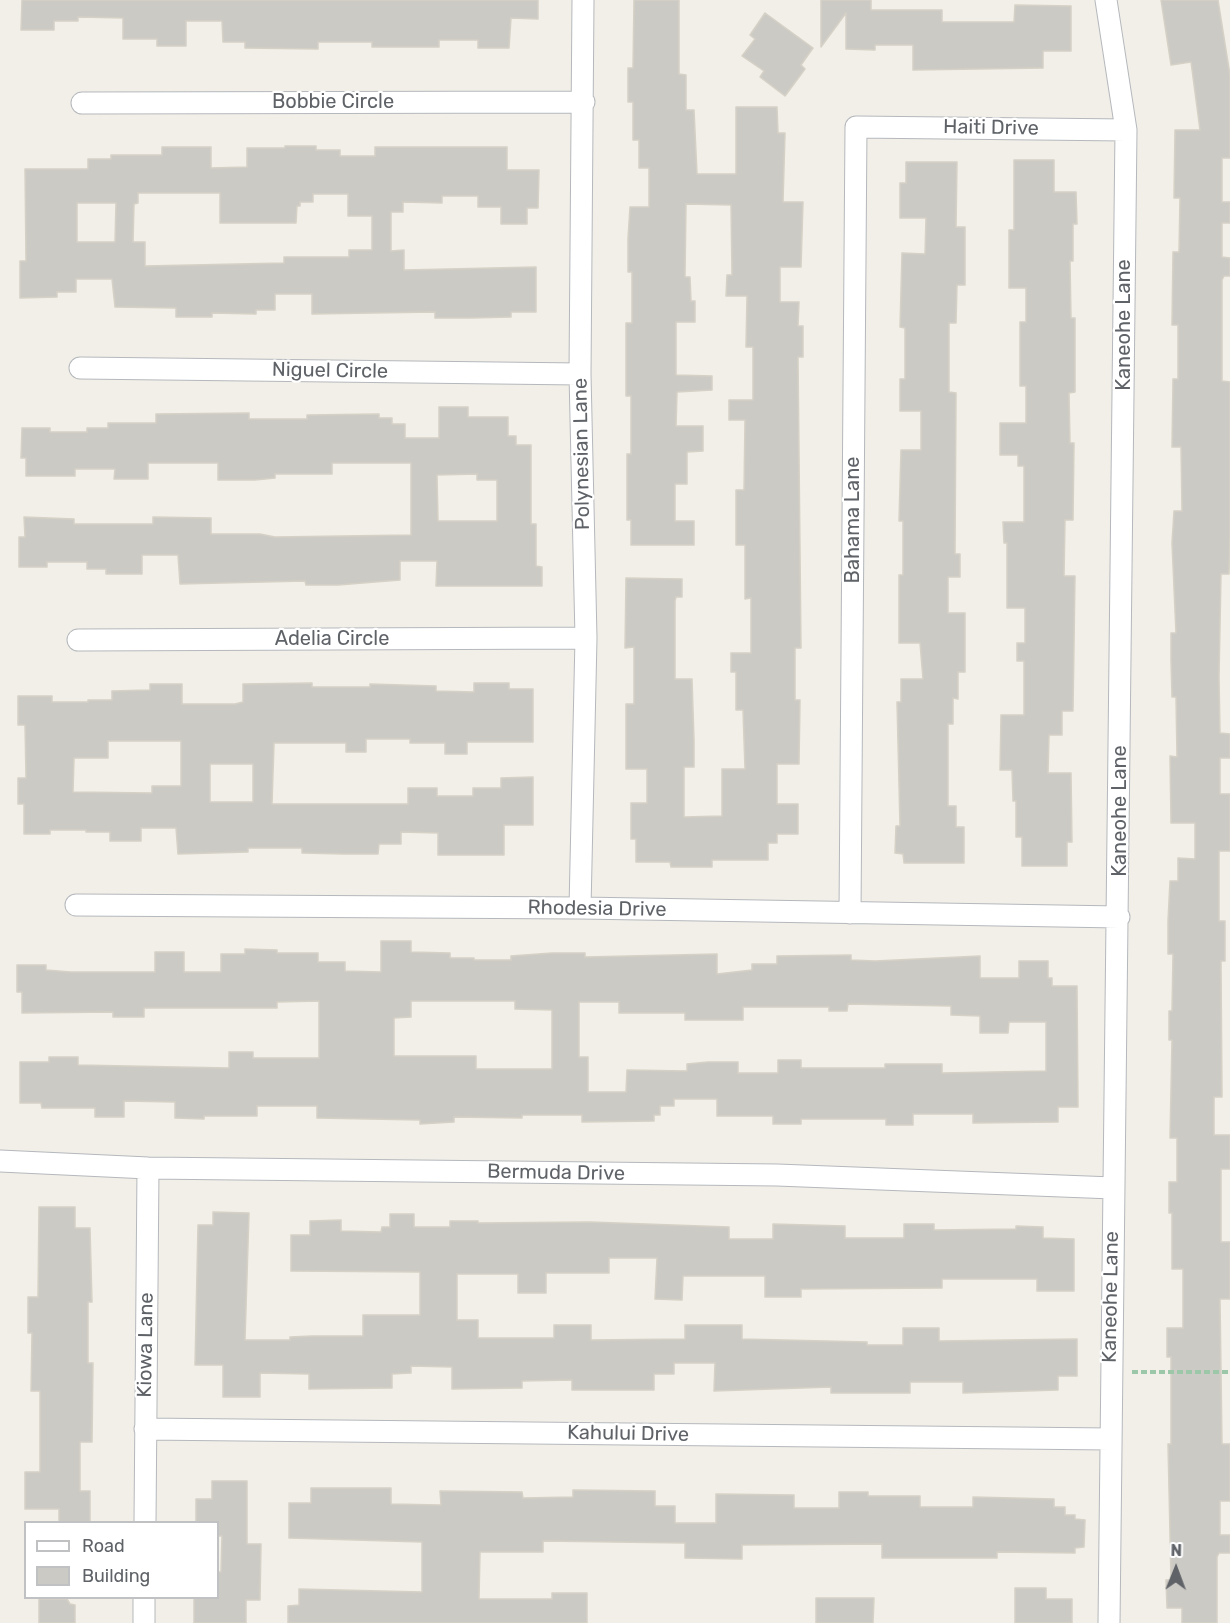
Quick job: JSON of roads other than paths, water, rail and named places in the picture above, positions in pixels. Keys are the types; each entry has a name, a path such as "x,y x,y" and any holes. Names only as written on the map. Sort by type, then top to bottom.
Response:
{"street":[{"name":"Polynesian Lane","path":"580,908 586,638 580,374 584,0"},
{"name":"Kaneohe Lane","path":"1106,0 1126,129 1119,917 1110,1372 1109,1623"},
{"name":"Bobbie Circle","path":"82,103 584,102"},
{"name":"Haiti Drive","path":"856,127 1126,129"},
{"name":"Bahama Lane","path":"850,913 856,127"},
{"name":"Niguel Circle","path":"80,368 580,374"},
{"name":"Adelia Circle","path":"78,640 586,638"},
{"name":"Rhodesia Drive","path":"76,905 580,908 1119,917"},
{"name":"Bermuda Drive","path":"0,1161 148,1168 777,1175 1113,1188"},
{"name":"Kiowa Lane","path":"145,1521 148,1168"},
{"name":"Kahului Drive","path":"145,1429 1110,1440"},
{"path":"144,1599 144,1623"}]}
